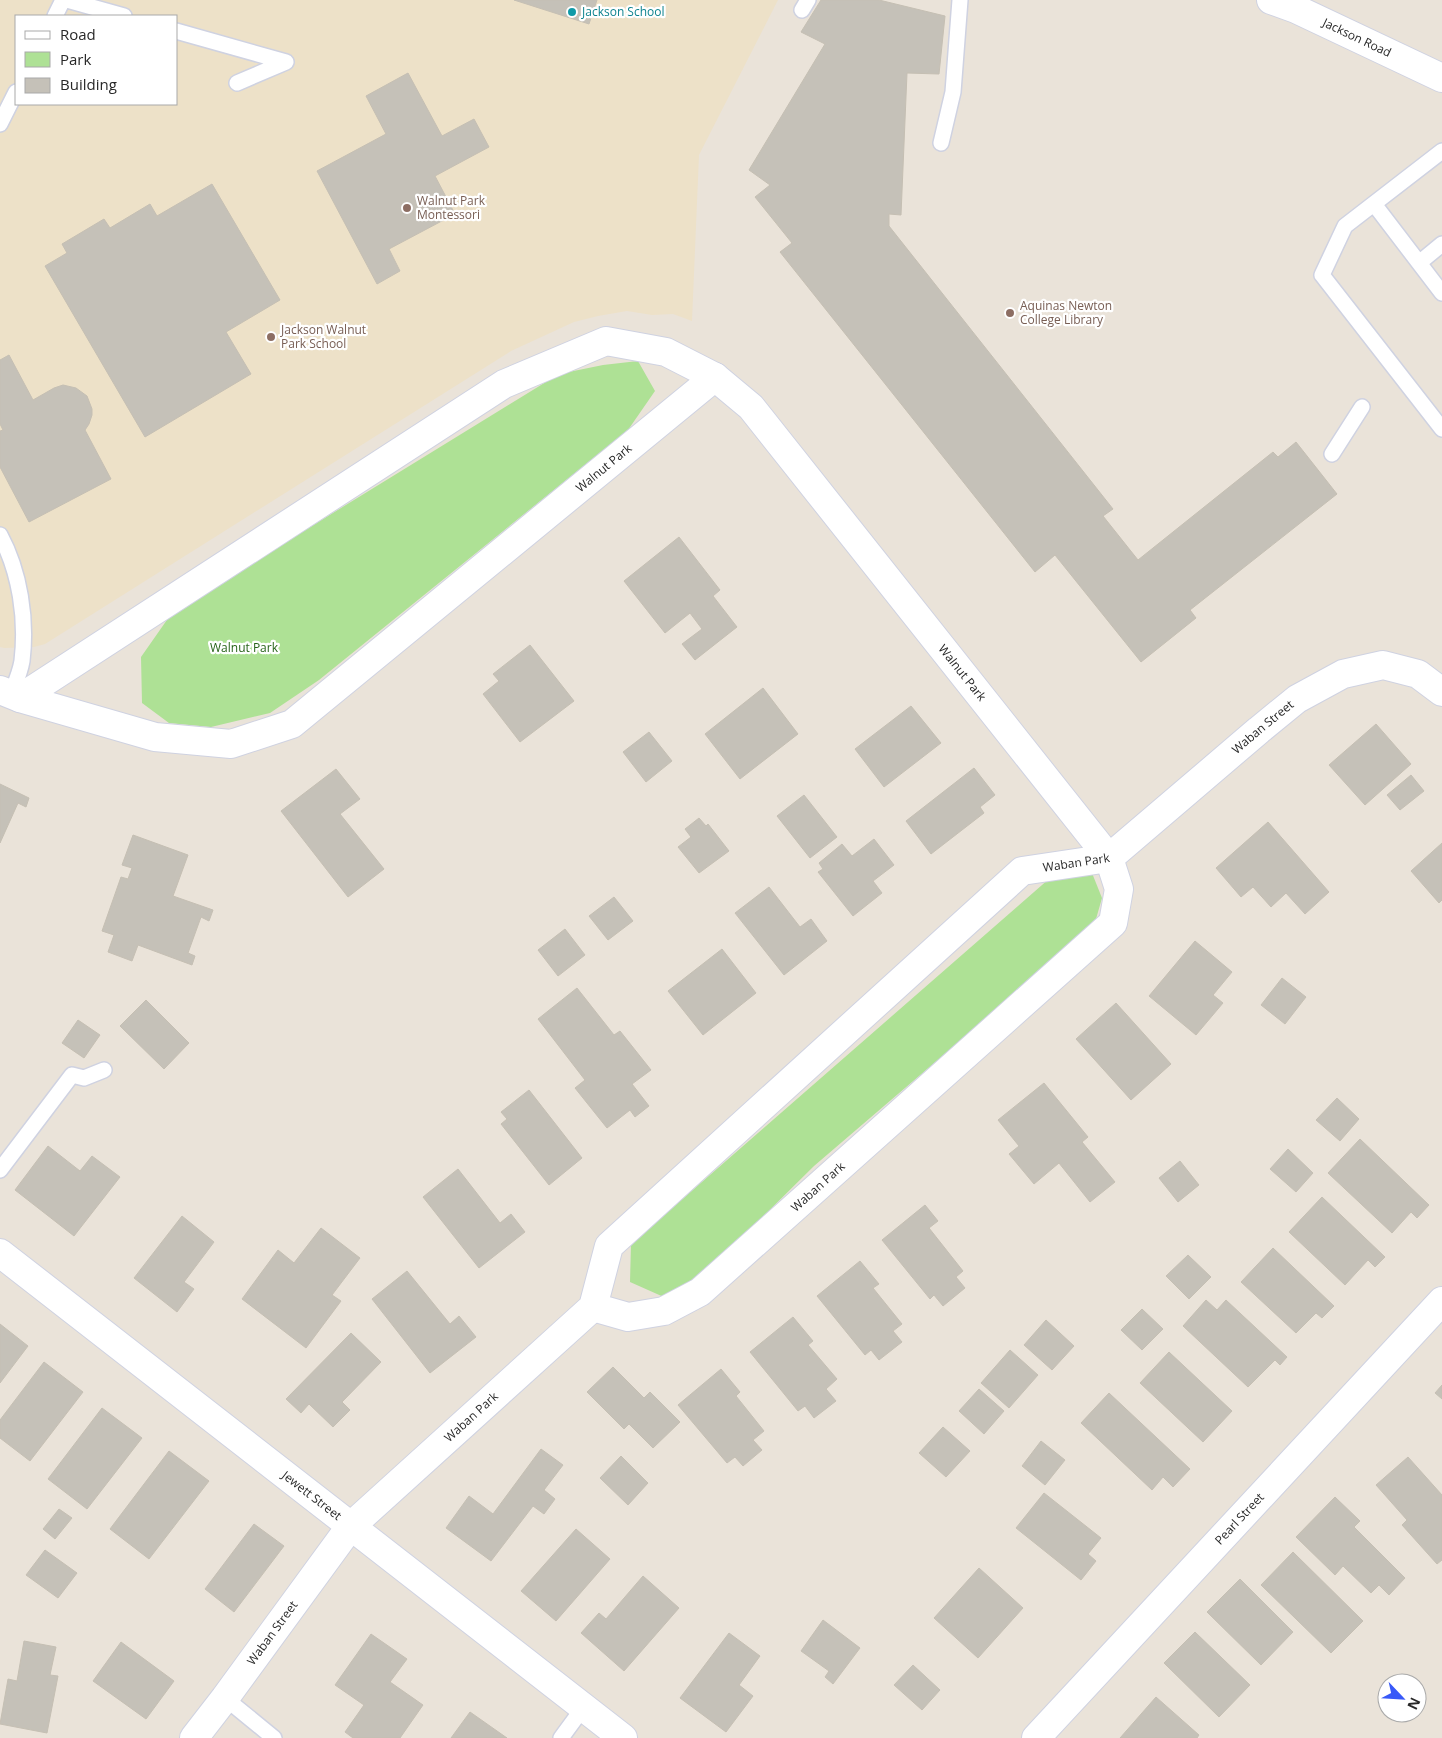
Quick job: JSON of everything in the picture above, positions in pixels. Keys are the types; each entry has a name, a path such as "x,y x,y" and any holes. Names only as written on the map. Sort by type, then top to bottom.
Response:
{"street":[{"name":"Jackson Road","path":"1271,0 1296,9 1442,78"},
{"name":"Walnut Park","path":"10,694 504,384 606,341 666,352 715,377 750,407 1109,858"},
{"name":"Walnut Park","path":"10,694 155,737 231,744 292,724 715,377"},
{"name":"Waban Street","path":"1109,858 1298,699 1344,674 1382,665 1418,674 1442,692"},
{"name":"Waban Park","path":"350,1526 593,1307 609,1246 1022,871 1109,858 1119,889 1113,923 700,1292 664,1310 628,1317 593,1307"},
{"name":"Jewett Street","path":"0,1253 622,1738"},
{"name":"Pearl Street","path":"1036,1738 1442,1301"},
{"name":"Waban Street","path":"194,1738 350,1526"}],"lane":[{"path":"56,15 63,0"},
{"path":"67,0 86,3 121,15"},
{"path":"941,142 953,92 960,0"},
{"path":"178,32 286,62 237,83"},
{"path":"0,124 15,94"},
{"path":"1442,151 1346,226 1322,275 1442,429"},
{"path":"1374,204 1442,293"},
{"path":"1419,263 1442,244"},
{"path":"1332,454 1362,407"},
{"path":"0,535 8,550 22,604 22,662 10,694"},
{"path":"0,1170 72,1075 84,1078 104,1070"},
{"path":"225,1698 274,1738"},
{"path":"561,1738 584,1708"}],"shaded area":[{"name":"Jackson Walnut Park School","path":"0,0 778,0 699,155 692,321 673,314 652,315 627,311 574,322 511,351 45,644 34,647 0,647"}],"green space":[{"name":"Walnut Park","path":"638,361 655,391 628,430 319,680 270,713 211,727 169,723 142,703 141,657 169,617 206,591 559,374 603,365"},
{"path":"1058,871 1092,873 1102,898 1094,926 814,1166 695,1284 666,1298 630,1282 631,1244"}],"building":[{"name":"Jackson School","path":"514,0 597,0 589,24"},
{"path":"821,0 879,0 945,16 939,74 907,73 901,215 889,214 889,226 1113,509 1103,516 1138,560 1273,452 1278,457 1296,442 1337,494 1190,610 1196,618 1141,662 1055,555 1035,572 780,252 792,243 755,197 770,185 749,170 825,44 801,32"},
{"path":"408,73 442,136 474,119 489,147 435,176 455,214 389,249 400,271 377,284 317,171 386,134 366,96"},
{"path":"212,184 280,300 226,332 251,374 145,437 45,266 67,253 62,244 104,219 110,228 150,204 157,216"},
{"path":"9,355 33,400 63,385 76,388 87,396 92,409 92,415 85,430 111,479 29,522 0,467 0,431 3,430 0,424 0,360"},
{"path":"679,537 720,590 713,596 737,627 695,660 682,644 702,629 690,613 665,633 624,581"},
{"path":"530,645 574,701 520,742 483,694 499,681 493,674"},
{"path":"763,688 798,734 740,779 705,734"},
{"path":"911,706 941,743 884,787 855,749"},
{"path":"1376,724 1411,764 1365,805 1329,765"},
{"path":"649,732 672,761 646,782 623,752"},
{"path":"974,768 995,795 980,807 984,813 931,854 906,821"},
{"path":"336,769 360,799 340,814 384,869 348,897 281,811"},
{"path":"1411,775 1424,791 1400,810 1387,795"},
{"path":"0,784 29,798 26,807 18,803 0,843"},
{"path":"804,795 837,837 810,858 777,816"},
{"path":"699,818 706,826 708,824 729,851 699,873 678,847 691,837 685,829"},
{"path":"1268,822 1329,892 1305,914 1286,893 1271,907 1253,887 1241,897 1216,868"},
{"path":"133,835 188,855 173,896 213,910 209,921 201,917 188,953 195,956 192,965 138,945 132,961 108,952 114,935 102,931 121,877 128,879 132,868 122,865"},
{"path":"874,839 894,865 873,881 882,893 853,916 818,872 823,869 819,863 842,844 852,856"},
{"path":"1442,843 1442,900 1439,903 1411,871"},
{"path":"769,887 800,927 811,919 827,941 784,975 735,913"},
{"path":"614,897 633,921 608,940 589,916"},
{"path":"565,929 585,955 558,976 538,950"},
{"path":"1195,941 1232,972 1213,995 1223,1003 1196,1035 1149,996"},
{"path":"722,949 756,993 703,1035 668,991"},
{"path":"1282,978 1306,997 1285,1024 1261,1005"},
{"path":"577,988 614,1035 620,1031 651,1070 632,1084 649,1106 635,1117 630,1110 607,1128 575,1088 585,1080 538,1019"},
{"path":"146,1000 189,1043 164,1069 120,1026"},
{"path":"1116,1003 1171,1064 1131,1100 1076,1039"},
{"path":"78,1020 100,1035 84,1058 62,1043"},
{"path":"1044,1083 1088,1137 1082,1142 1115,1182 1090,1202 1059,1163 1034,1184 1009,1154 1019,1146 998,1120"},
{"path":"529,1090 582,1158 549,1185 501,1124 507,1119 501,1112"},
{"path":"1337,1098 1359,1119 1340,1141 1316,1120"},
{"path":"1360,1139 1429,1205 1417,1218 1411,1212 1392,1233 1328,1173"},
{"path":"48,1146 80,1171 92,1156 120,1177 74,1236 15,1190"},
{"path":"1288,1149 1313,1173 1296,1192 1270,1169"},
{"path":"1180,1161 1199,1185 1178,1202 1159,1178"},
{"path":"458,1169 500,1223 511,1214 525,1232 479,1268 423,1197"},
{"path":"1322,1197 1385,1257 1375,1267 1368,1260 1345,1285 1289,1232"},
{"path":"925,1205 938,1221 929,1228 963,1271 956,1277 965,1288 943,1306 934,1295 930,1299 882,1240"},
{"path":"182,1216 214,1242 184,1282 194,1289 177,1312 134,1278"},
{"path":"321,1228 360,1258 332,1295 341,1301 306,1348 242,1299 278,1250 294,1263"},
{"path":"1273,1248 1334,1306 1322,1318 1316,1313 1296,1333 1241,1282"},
{"path":"1188,1255 1211,1277 1189,1299 1166,1276"},
{"path":"860,1261 879,1284 873,1288 902,1324 893,1331 902,1342 879,1360 871,1350 865,1355 817,1296"},
{"path":"407,1271 450,1324 459,1316 476,1337 430,1373 372,1299"},
{"path":"1206,1300 1217,1310 1226,1300 1287,1357 1280,1365 1275,1360 1248,1387 1183,1326"},
{"path":"1142,1309 1163,1329 1142,1350 1121,1330"},
{"path":"793,1317 813,1341 808,1345 837,1379 826,1389 836,1401 814,1418 805,1406 798,1411 750,1352"},
{"path":"1046,1320 1074,1346 1052,1370 1024,1345"},
{"path":"0,1324 28,1346 0,1383"},
{"path":"351,1333 381,1362 342,1402 350,1410 333,1427 309,1404 301,1413 286,1399"},
{"path":"1010,1350 1038,1375 1009,1408 981,1383"},
{"path":"1169,1352 1232,1411 1203,1442 1140,1383"},
{"path":"44,1362 83,1392 30,1461 0,1438 0,1420"},
{"path":"613,1367 644,1398 650,1392 680,1422 653,1448 629,1424 624,1429 587,1392"},
{"path":"721,1369 740,1392 736,1396 764,1431 753,1440 762,1450 743,1466 735,1457 727,1463 678,1405"},
{"path":"1442,1385 1442,1399 1435,1393"},
{"path":"979,1389 1004,1411 984,1434 959,1411"},
{"path":"1109,1393 1190,1469 1173,1487 1163,1477 1152,1490 1081,1423"},
{"path":"102,1408 142,1438 87,1509 48,1479"},
{"path":"943,1427 970,1451 946,1477 919,1453"},
{"path":"1041,1441 1065,1460 1045,1485 1022,1466"},
{"path":"541,1449 563,1465 544,1490 555,1499 544,1514 533,1506 491,1561 446,1528 469,1496 493,1514"},
{"path":"169,1451 209,1481 149,1559 110,1529"},
{"path":"621,1456 648,1483 628,1505 600,1478"},
{"path":"1408,1457 1442,1495 1442,1560 1437,1564 1402,1525 1407,1520 1376,1485"},
{"path":"1044,1493 1101,1538 1088,1554 1096,1561 1081,1580 1016,1528"},
{"path":"1335,1497 1360,1521 1354,1527 1405,1578 1389,1595 1379,1585 1371,1593 1343,1566 1335,1575 1296,1537"},
{"path":"59,1509 72,1518 55,1539 43,1529"},
{"path":"254,1524 284,1546 234,1612 205,1589"},
{"path":"576,1529 610,1559 556,1621 521,1591"},
{"path":"45,1550 77,1573 58,1598 26,1575"},
{"path":"1293,1552 1363,1621 1331,1653 1261,1585"},
{"path":"979,1568 1023,1608 978,1658 934,1618"},
{"path":"643,1576 679,1608 624,1671 581,1633 599,1613 606,1619"},
{"path":"1240,1579 1293,1632 1261,1665 1207,1612"},
{"path":"823,1620 860,1648 833,1684 825,1677 829,1671 801,1651"},
{"path":"1195,1632 1250,1685 1219,1717 1164,1663"},
{"path":"729,1633 760,1656 739,1685 753,1696 726,1732 680,1698"},
{"path":"371,1634 407,1659 390,1682 423,1705 400,1738 353,1738 345,1732 364,1705 335,1685"},
{"path":"24,1641 56,1647 50,1675 58,1676 47,1733 0,1724 8,1679 17,1681"},
{"path":"121,1642 174,1681 146,1719 93,1681"},
{"path":"913,1665 940,1690 922,1710 894,1685"},
{"path":"1156,1697 1199,1735 1197,1738 1120,1738"},
{"path":"470,1712 507,1738 451,1738"}],"place":[{"name":"Jackson School","path":"572,12"},
{"name":"Walnut Park Montessori","path":"407,208"},
{"name":"Aquinas Newton College Library","path":"1010,313"},
{"name":"Jackson Walnut Park School","path":"271,337"}]}
